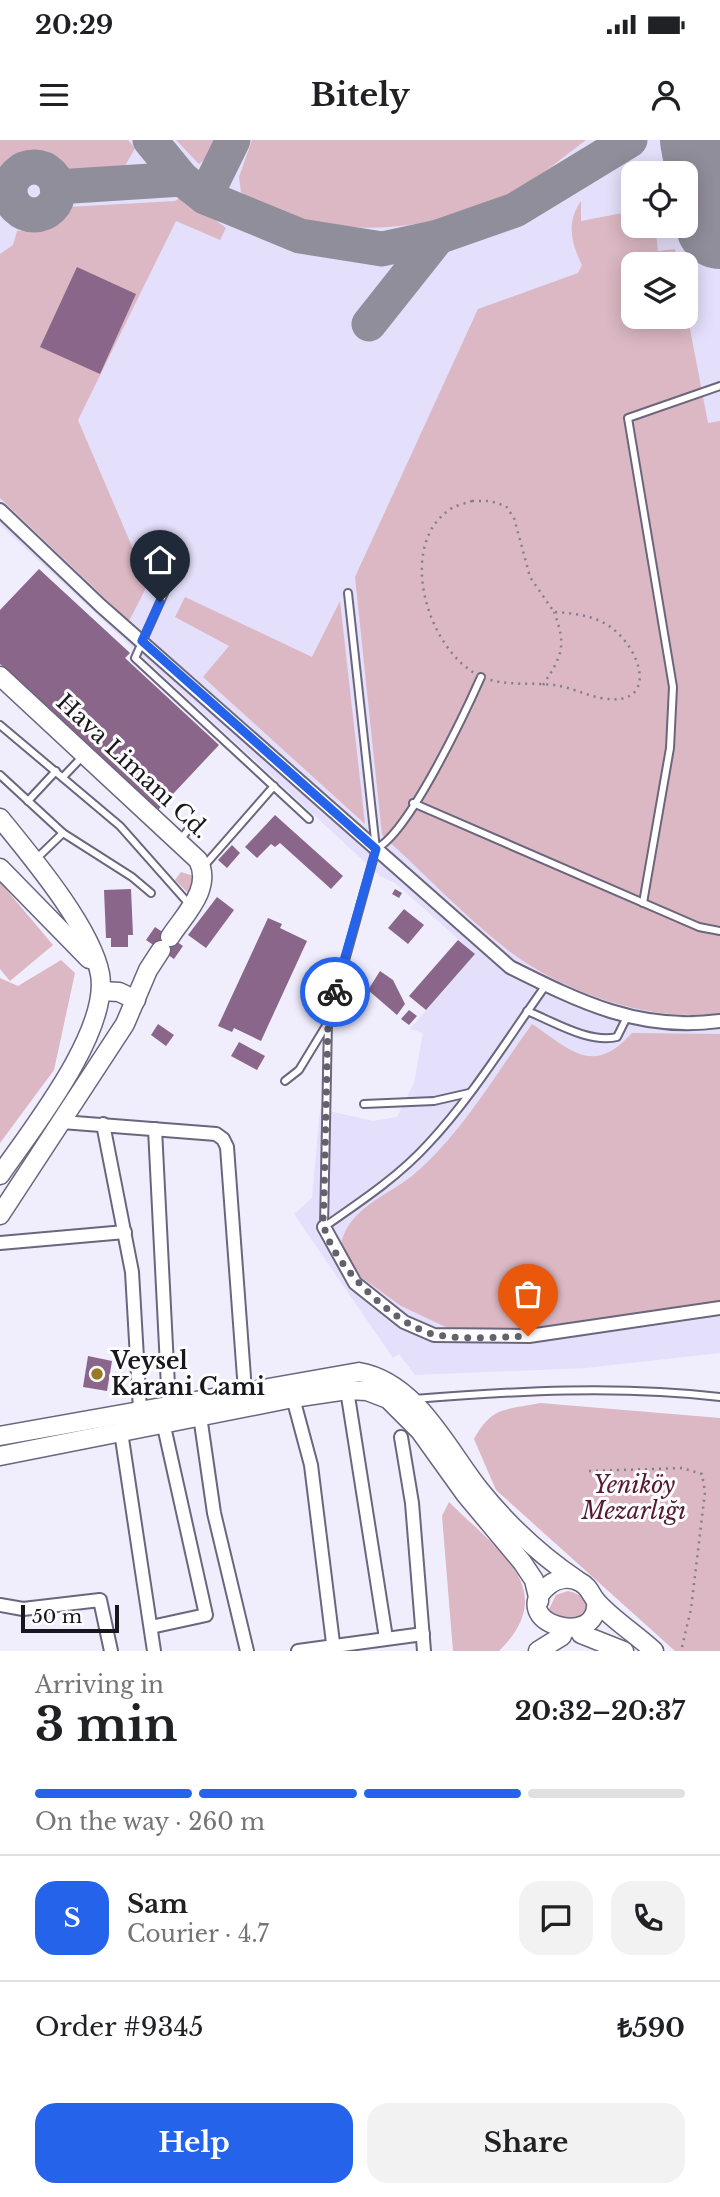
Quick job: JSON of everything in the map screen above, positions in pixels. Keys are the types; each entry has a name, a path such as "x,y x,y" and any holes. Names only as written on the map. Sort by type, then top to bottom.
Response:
{"main road":[{"name":"Hava Limanı Cd.","path":"0,676 178,841 202,867 203,887 148,970 125,1024 0,1215"},
{"path":"0,818 74,920 97,966 101,991 83,1049 0,1175"},
{"path":"0,868 97,966"},
{"path":"101,991 119,992 136,1000"},
{"path":"0,1456 121,1432 166,1414 245,1391 359,1372 387,1381 409,1399 480,1490 513,1526 546,1558 592,1592 596,1601 654,1651"},
{"path":"0,1436 140,1410 200,1416 293,1398 347,1390 367,1391 388,1399 420,1431 466,1495 522,1562 534,1580 545,1627 562,1636"},
{"path":"539,1601 543,1592 558,1580 577,1580"},
{"path":"581,1634 594,1620 596,1601"},
{"path":"532,1651 545,1627"},
{"path":"538,1651 562,1636 581,1634 624,1651"}],"street":[{"path":"0,510 142,641 510,967 580,1002 627,1017 686,1026 720,1021"},
{"path":"62,1122 216,1134 223,1139 227,1147 245,1391"},
{"path":"103,1124 132,1272 140,1410"},
{"path":"151,1627 206,1615 166,1414 155,1129"},
{"path":"324,1227 355,1283 404,1322 434,1335 528,1336 720,1308"},
{"path":"0,1243 125,1232"},
{"path":"347,1390 386,1638"},
{"path":"293,1398 310,1465 334,1648"},
{"path":"200,1416 214,1513 247,1651"},
{"path":"121,1432 155,1651"},
{"path":"401,1437 412,1503 424,1651"},
{"path":"0,1605 23,1609 100,1600 111,1651"},
{"path":"298,1651 423,1634"}],"lane":[{"path":"643,903 670,748 673,687 628,418 720,386"},
{"path":"169,582 135,657 309,820"},
{"path":"324,1227 328,1022 376,849 358,662 348,593"},
{"path":"376,849 385,844 455,735 481,677"},
{"path":"0,725 64,776 120,827 191,905"},
{"path":"64,776 85,755"},
{"path":"28,801 56,771"},
{"path":"0,775 63,833 132,877 151,893"},
{"path":"202,867 274,786"},
{"path":"413,803 699,927 720,931"},
{"path":"178,841 192,825"},
{"path":"34,862 63,833"},
{"path":"324,1227 386,1183 428,1144 469,1093 545,985"},
{"path":"527,1011 590,1036 608,1039 617,1037 627,1017"},
{"path":"285,1081 299,1070 328,1022"},
{"path":"364,1104 434,1101 469,1093"},
{"path":"409,1399 505,1392 674,1391 720,1396"}],"path":[{"path":"543,685 554,669 564,643 554,612 530,577 514,518 506,506 490,501 472,501 452,509 438,522 429,539 423,565 423,589 431,622 448,652 481,677 501,683 543,685 616,699 631,694 639,684 641,670 637,656 622,636 604,623 554,612"},
{"path":"589,1471 682,1468 702,1474 705,1492 691,1609 681,1651"}],"shaded area":[{"path":"0,140 720,140 720,1353 586,1368 415,1375 399,1354 393,1358 294,1214 312,1198 320,1109 373,1121 397,1117 414,1083 423,1033 410,1029 475,954 395,883 380,876 0,525"}],"green space":[{"path":"0,140 128,140 135,148 125,166 66,172 55,164 38,158 0,174"},
{"path":"176,140 216,140 209,156 199,164"},
{"path":"252,140 586,140 526,185 488,206 454,217 378,228 302,220 269,209 241,192 239,177"},
{"path":"183,196 226,228 220,240 176,221 78,420 148,584 129,621 0,498 0,254 13,245 17,231 53,223 68,207 175,201"},
{"path":"581,201 581,221 621,213 621,238 657,238 658,251 675,249 676,252 621,252 621,329 690,329 708,423 720,421 720,1013 693,1015 637,1009 609,1002 556,980 492,938 382,835 355,577 478,309 578,273 582,265 572,233 576,209"},
{"path":"185,597 312,657 340,601 365,824 203,677 229,646 175,617"},
{"path":"181,872 197,877 191,896 175,880"},
{"path":"0,882 53,945 10,981 0,969"},
{"path":"61,960 75,973 54,1070 0,1143 0,978 18,986"},
{"path":"532,1024 571,1050 594,1056 606,1054 632,1033 720,1034 720,1302 526,1329 450,1329 401,1306 361,1277 341,1244 352,1221 369,1204 412,1176 430,1160 462,1123"},
{"name":"Yeniköy Mezarlığı","path":"540,1403 720,1418 720,1651 675,1651 496,1490 474,1439 487,1420 501,1411"},
{"path":"449,1502 501,1553 515,1570 523,1588 525,1608 517,1628 499,1651 453,1651 442,1516"},
{"path":"568,1591 585,1601 585,1611 576,1628 548,1611 556,1595"}],"building":[{"path":"77,267 136,294 100,374 40,347"},
{"path":"39,569 130,653 125,658 219,745 157,811 0,664 0,610"},
{"path":"275,815 343,876 331,889 280,843 275,847 271,844 257,858 245,847"},
{"path":"232,845 240,853 227,868 218,860"},
{"path":"131,889 133,935 128,935 128,947 111,947 111,938 106,938 104,890"},
{"path":"395,889 402,893 399,898 392,894"},
{"path":"217,897 234,910 206,948 188,935"},
{"path":"404,909 424,925 408,944 388,928"},
{"path":"268,918 282,924 280,928 307,941 261,1041 234,1028 232,1032 218,1026"},
{"path":"155,927 183,946 174,959 146,940"},
{"path":"458,940 475,954 426,1010 409,996"},
{"path":"380,971 393,980 405,1004 397,1015 368,990"},
{"path":"409,1010 417,1016 409,1025 401,1019"},
{"path":"158,1024 174,1035 166,1046 151,1035"},
{"path":"239,1042 265,1056 257,1070 231,1056"},
{"name":"Veysel Karani Cami","path":"88,1356 112,1361 107,1391 83,1387"}],"taxiway":[{"path":"150,140 182,179 205,197 300,236 382,249 438,237 515,210 630,140"},
{"path":"205,197 233,140"},
{"path":"34,167 51,174 58,191 51,208 34,215 17,208 10,191 17,174 34,167"},
{"path":"57,187 182,179"},
{"path":"369,324 438,237"}],"runway":[{"path":"704,140 720,225"}],"way so far":[{"path":"335,992 328,1022 324,1199 324,1227 334,1246 355,1283 404,1322 434,1335 528,1336"}],"place":[{"name":"Veysel Karani Cami","path":"97,1374"}],"route":[{"path":"160,602 142,641 376,849 335,992"}]}
